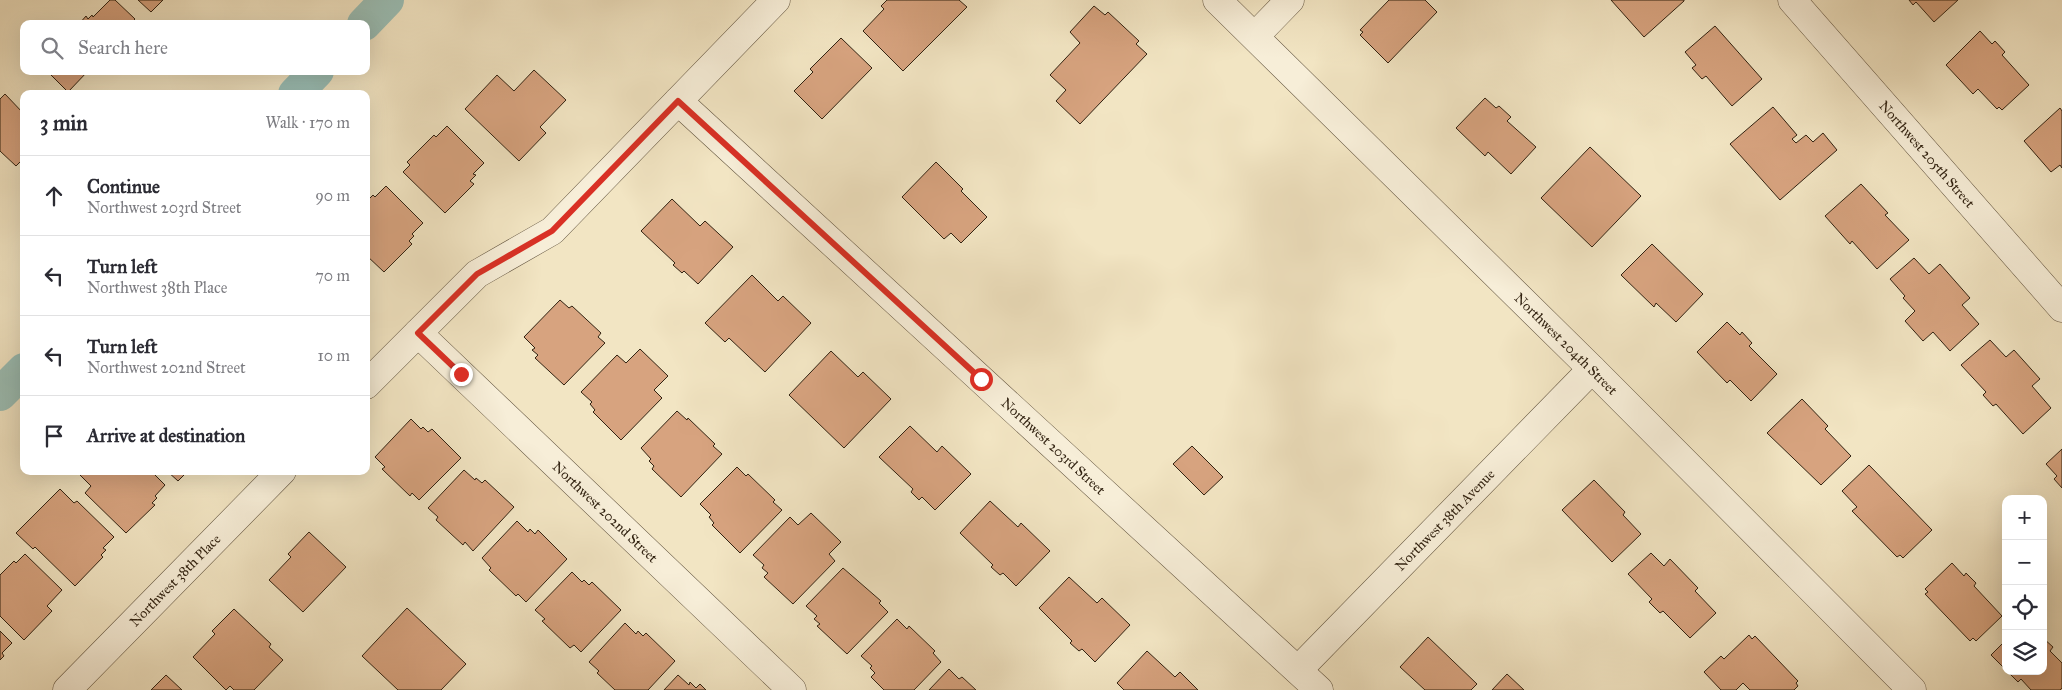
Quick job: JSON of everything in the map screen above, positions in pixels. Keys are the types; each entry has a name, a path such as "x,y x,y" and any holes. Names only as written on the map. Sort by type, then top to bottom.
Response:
{"street":[{"path":"370,382 477,274 552,231 776,0"},
{"name":"Northwest 204th Street","path":"1217,0 1592,369 1912,690"},
{"path":"1255,36 1290,0"},
{"name":"Northwest 205th Street","path":"1792,0 2062,308"},
{"name":"Northwest 203rd Street","path":"678,101 1318,690"},
{"name":"Northwest 202nd Street","path":"418,333 792,690"},
{"name":"Northwest 38th Avenue","path":"1298,670 1592,369"},
{"name":"Northwest 38th Place","path":"67,690 278,475"}],"building":[{"path":"110,0 115,0 135,19 82,20 86,16 88,19 92,15 93,17"},
{"path":"138,0 163,0 151,12"},
{"path":"887,0 959,0 967,7 903,71 863,31 884,9 881,6"},
{"path":"1389,0 1425,0 1437,12 1388,63 1360,35 1363,32 1360,30"},
{"path":"1611,0 1684,0 1684,1 1644,37"},
{"path":"1909,0 1958,0 1934,22 1916,2 1913,5"},
{"path":"1094,6 1105,15 1108,12 1139,41 1136,44 1147,54 1080,124 1056,101 1066,90 1050,75 1080,43 1070,32"},
{"path":"1715,26 1762,79 1732,106 1706,76 1702,79 1692,68 1696,65 1685,52"},
{"path":"1980,31 1992,44 1995,41 2005,52 2002,55 2029,85 2002,110 1999,107 1997,109 1978,89 1973,94 1946,65"},
{"path":"841,38 872,68 822,119 794,91 813,72 810,69"},
{"path":"534,70 566,100 540,127 546,133 519,161 465,109 497,75 514,91"},
{"path":"51,75 84,75 70,90 66,90"},
{"path":"5,94 20,110 20,162 16,166 0,151 0,99"},
{"path":"1485,98 1496,108 1499,106 1511,117 1507,121 1536,147 1511,174 1488,152 1485,156 1456,128"},
{"path":"1773,107 1797,135 1792,139 1796,143 1806,135 1813,142 1823,133 1837,150 1780,200 1730,144"},
{"path":"2060,108 2062,111 2062,168 2060,165 2051,172 2024,141"},
{"path":"447,126 484,163 473,174 476,175 470,181 474,184 445,213 403,172 410,165 407,162 434,135 436,137"},
{"path":"1590,147 1641,196 1592,247 1541,198"},
{"path":"936,162 987,217 961,243 951,233 944,239 902,197"},
{"path":"1861,184 1888,213 1885,215 1909,240 1877,269 1852,241 1850,244 1825,216"},
{"path":"386,186 423,223 412,234 414,236 409,241 412,244 384,272 370,259 370,198 373,195 375,197"},
{"path":"672,199 700,226 705,221 733,247 698,284 684,271 682,273 673,265 675,263 641,231"},
{"path":"1652,244 1703,294 1676,322 1656,303 1654,307 1621,275"},
{"path":"1914,258 1929,274 1940,264 1970,298 1962,305 1979,324 1950,351 1933,332 1923,341 1905,321 1915,311 1890,279"},
{"path":"752,275 778,301 783,296 811,323 765,372 729,338 725,342 705,323"},
{"path":"560,300 569,308 572,306 601,333 598,337 605,343 564,385 535,358 538,355 532,350 535,348 524,337"},
{"path":"1727,322 1740,335 1742,332 1752,343 1749,346 1777,374 1751,401 1730,380 1727,383 1697,352"},
{"path":"1990,340 2006,357 2014,350 2040,379 2032,386 2051,408 2023,434 1996,404 1993,406 1983,395 1986,392 1961,365"},
{"path":"640,349 668,376 654,390 662,398 621,440 593,412 595,410 590,404 592,402 581,392 617,355 626,363"},
{"path":"831,351 858,377 863,372 891,399 844,448 789,395"},
{"path":"1802,399 1828,426 1825,429 1851,456 1821,485 1767,433"},
{"path":"677,411 687,420 688,418 715,444 713,446 722,454 681,497 652,469 654,466 649,461 651,459 641,448"},
{"path":"411,419 421,429 423,427 428,432 432,429 461,458 419,500 412,493 410,496 382,469 385,467 375,457"},
{"path":"910,426 937,452 942,446 971,474 935,510 922,497 919,500 911,492 913,489 879,457"},
{"path":"1192,446 1223,477 1204,495 1173,464"},
{"path":"2062,449 2062,488 2054,479 2057,476 2046,464"},
{"path":"1869,465 1932,530 1903,558 1900,555 1897,557 1852,511 1857,507 1842,491"},
{"path":"737,467 746,476 748,474 775,500 773,502 782,510 740,553 712,525 714,523 709,517 711,515 700,504"},
{"path":"464,470 475,480 476,478 482,483 485,480 514,507 473,551 465,542 463,545 436,520 438,517 428,508"},
{"path":"80,475 155,475 165,485 155,496 157,498 152,503 155,505 126,533 85,493 91,486"},
{"path":"171,475 184,475 178,481"},
{"path":"1594,480 1625,512 1623,515 1641,534 1612,562 1562,510"},
{"path":"60,489 74,503 77,501 114,537 103,548 106,550 101,555 103,557 75,586 35,547 33,549 16,533"},
{"path":"990,501 1018,527 1021,523 1050,551 1016,586 1003,573 1000,575 991,567 993,565 960,533"},
{"path":"811,513 841,542 829,554 835,561 793,604 764,577 768,573 762,568 764,565 753,555 790,517 798,525"},
{"path":"517,521 528,532 530,529 535,534 538,530 567,559 526,602 518,594 516,596 489,570 491,568 482,558"},
{"path":"309,532 346,567 303,612 269,580 291,557 288,554"},
{"path":"1651,553 1664,566 1670,559 1698,588 1695,591 1716,613 1690,638 1663,611 1660,613 1649,602 1652,599 1628,574"},
{"path":"25,554 62,590 47,606 52,611 24,640 0,616 0,575 14,561 16,563"},
{"path":"1952,563 1964,576 1966,573 1976,583 1974,586 2002,616 1976,641 1973,638 1970,641 1925,594 1928,592 1925,589"},
{"path":"843,568 881,601 879,603 888,612 847,654 817,626 820,624 814,619 817,616 806,606"},
{"path":"572,572 582,582 584,580 589,585 592,582 621,610 581,652 574,645 570,648 542,621 545,619 535,610"},
{"path":"1069,577 1097,603 1102,598 1130,625 1095,662 1082,649 1079,651 1070,643 1072,641 1039,608"},
{"path":"407,608 466,664 441,690 398,690 362,656"},
{"path":"234,609 271,644 269,647 283,660 254,690 234,690 230,686 226,690 193,657 215,634 212,631"},
{"path":"897,619 907,629 909,626 935,651 933,653 941,662 914,690 884,690 871,677 875,673 870,668 872,666 861,656"},
{"path":"625,623 636,634 638,631 643,636 646,633 675,661 648,690 615,690 597,673 599,671 589,662"},
{"path":"0,631 12,643 2,653 4,656 0,660"},
{"path":"1749,635 1752,639 1755,636 1798,681 1796,683 1798,686 1794,690 1750,690 1743,683 1736,690 1721,690 1704,672 1721,656 1724,659"},
{"path":"1428,637 1477,684 1471,690 1425,690 1400,667"},
{"path":"2047,642 2053,647 2050,651 2062,663 2062,688 2060,690 2031,690 2021,679 2018,682 2011,675 2047,675"},
{"path":"2002,644 2002,666 1991,655"},
{"path":"1147,651 1175,677 1180,672 1198,690 1124,690 1117,683"},
{"path":"949,669 959,679 962,677 976,690 929,690"},
{"path":"1507,674 1524,690 1492,690"},
{"path":"166,675 182,690 151,690"},
{"path":"678,675 689,685 690,682 696,688 700,684 706,690 664,690"}],"waterway":[{"path":"368,20 387,0"},
{"path":"299,90 313,75"},
{"path":"0,394 20,374"}],"route":[{"path":"461,374 418,333 477,274 552,231 678,101 981,379"}]}
